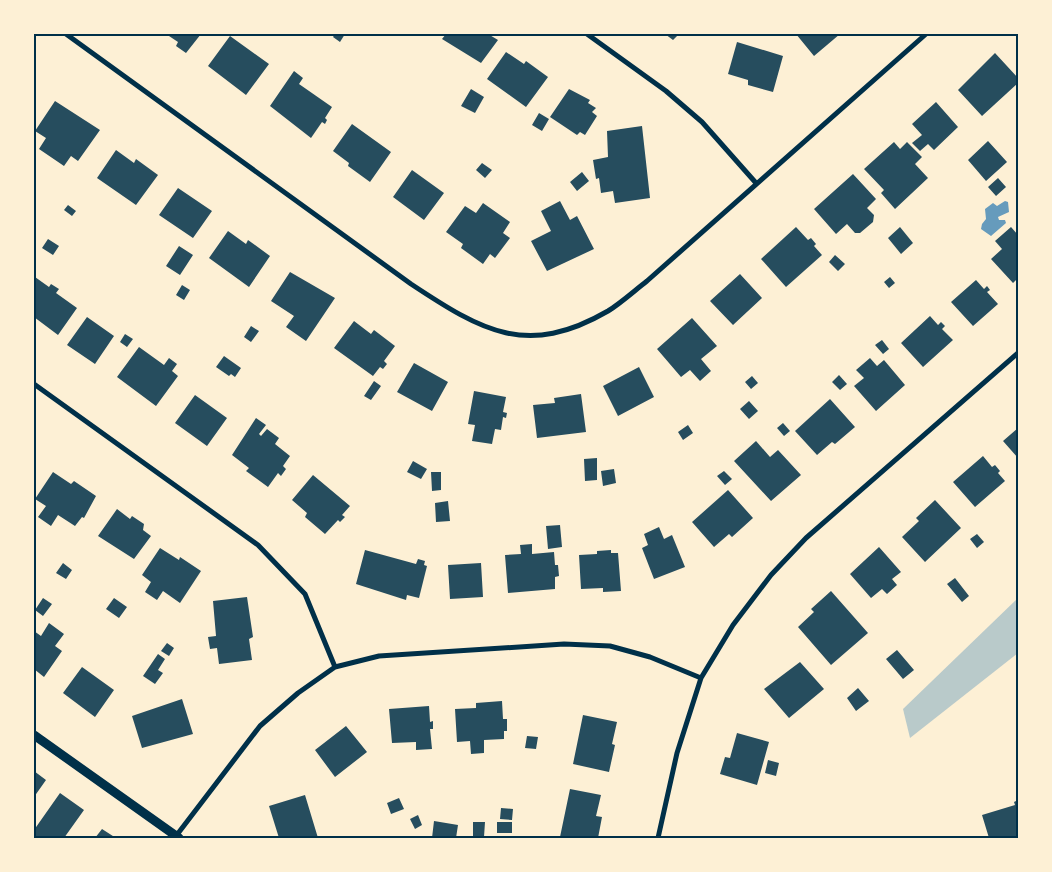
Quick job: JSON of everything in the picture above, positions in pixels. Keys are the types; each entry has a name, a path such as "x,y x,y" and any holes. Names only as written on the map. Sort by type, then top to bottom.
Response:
{"street":[{"path":"66,34 457,315 498,332 542,337 577,327 609,310 647,281 926,34"},
{"path":"587,34 666,91 702,122 756,183"},
{"path":"658,838 677,753 701,678 733,625 771,575 806,538 1018,353"},
{"path":"34,384 258,545 305,594 335,668"},
{"path":"34,735 178,837 260,726 298,693 335,668 379,656 564,644 610,646 650,656 701,678"}],"shaded area":[{"path":"1018,598 1018,653 910,738 903,709"}],"water":[{"path":"1005,201 1008,202 1009,212 998,217 999,220 1005,220 1006,223 991,236 981,229 986,219 985,209 993,203 997,206"}],"building":[{"path":"166,34 201,34 186,53 176,46 178,42"},
{"path":"335,34 345,34 340,42 333,37"},
{"path":"446,34 488,34 498,40 481,63 442,39"},
{"path":"665,34 679,34 673,40"},
{"path":"796,34 840,34 814,56"},
{"path":"230,36 269,64 246,95 208,66"},
{"path":"737,42 783,56 773,92 748,85 748,80 728,74"},
{"path":"506,52 524,64 526,61 548,77 526,107 487,79"},
{"path":"995,53 1018,78 1018,83 982,116 958,90"},
{"path":"294,71 303,78 299,84 332,107 325,118 327,120 325,124 322,122 311,138 270,106"},
{"path":"471,89 484,97 475,113 461,106"},
{"path":"569,89 590,100 588,103 596,108 592,112 597,116 585,135 580,132 577,135 550,117"},
{"path":"55,101 100,130 78,161 71,156 64,166 39,149 46,138 35,131"},
{"path":"936,102 958,127 934,150 928,144 920,151 912,143 922,135 912,124"},
{"path":"539,113 549,119 542,131 532,125"},
{"path":"352,124 391,152 370,182 348,166 349,163 333,151"},
{"path":"642,126 650,198 615,203 613,191 601,193 599,178 596,179 593,160 608,157 607,131"},
{"path":"988,141 1007,162 986,181 968,160"},
{"path":"894,142 900,149 907,142 922,157 915,164 928,178 895,209 881,193 884,190 864,169"},
{"path":"116,150 134,163 136,159 158,175 136,205 97,178"},
{"path":"482,163 492,170 485,178 476,170"},
{"path":"412,170 444,193 424,220 393,197"},
{"path":"582,172 589,181 577,191 570,182"},
{"path":"853,174 876,199 867,208 874,215 873,222 860,233 855,233 847,224 836,234 814,209"},
{"path":"998,178 1006,187 996,196 988,187"},
{"path":"178,188 212,211 193,238 159,215"},
{"path":"560,201 570,220 577,216 594,249 547,271 531,241 551,231 541,211"},
{"path":"483,203 510,222 503,233 510,238 495,258 490,254 483,264 461,248 463,244 446,232 465,206 476,213"},
{"path":"68,205 76,211 72,216 64,210"},
{"path":"796,227 808,240 811,238 816,244 814,246 822,255 786,287 761,259"},
{"path":"900,227 913,243 901,254 888,238"},
{"path":"1011,227 1018,235 1018,278 1013,283 991,259 1002,249 995,241"},
{"path":"228,231 246,244 248,240 270,256 249,287 209,258"},
{"path":"48,239 59,246 53,255 42,248"},
{"path":"179,246 193,255 180,275 166,266"},
{"path":"835,255 845,264 838,271 829,262"},
{"path":"290,272 335,298 306,341 286,327 294,316 271,301"},
{"path":"740,274 762,298 733,325 710,301"},
{"path":"35,277 49,287 51,284 59,289 56,293 77,308 58,335 34,317"},
{"path":"890,277 895,283 889,288 884,282"},
{"path":"976,280 984,289 987,286 990,290 987,292 998,304 973,326 951,302"},
{"path":"182,285 190,290 184,300 176,295"},
{"path":"930,316 938,325 941,322 945,326 942,329 953,340 923,367 901,343"},
{"path":"87,317 114,336 95,364 67,345"},
{"path":"692,318 717,346 701,359 711,371 700,381 690,370 681,377 657,349"},
{"path":"354,321 371,334 374,330 395,346 384,361 387,364 383,369 380,367 373,376 334,348"},
{"path":"251,326 259,331 251,342 244,337"},
{"path":"125,334 133,339 127,347 120,342"},
{"path":"882,340 889,349 883,354 875,345"},
{"path":"139,347 164,365 169,358 177,364 172,371 178,376 156,406 117,377"},
{"path":"224,356 241,368 235,377 231,374 229,376 216,367"},
{"path":"870,358 877,366 884,360 905,385 876,411 854,386 864,378 856,370"},
{"path":"414,363 448,382 432,411 397,392"},
{"path":"639,367 654,397 618,416 603,386"},
{"path":"839,375 847,384 840,390 832,382"},
{"path":"752,376 758,383 751,389 745,382"},
{"path":"374,381 381,386 371,400 364,396"},
{"path":"474,391 506,397 503,412 507,413 506,418 503,417 501,430 495,429 492,444 472,441 475,425 468,424"},
{"path":"581,394 586,432 537,438 533,405 555,403 554,398"},
{"path":"195,395 227,418 207,446 175,423"},
{"path":"830,399 855,427 835,444 832,442 817,455 795,431"},
{"path":"749,401 758,411 749,419 740,409"},
{"path":"256,418 266,425 259,434 261,436 267,429 279,438 275,444 290,456 283,466 286,469 281,476 278,473 268,487 246,471 249,468 232,455"},
{"path":"783,423 790,431 784,436 777,428"},
{"path":"688,425 693,433 683,440 678,432"},
{"path":"1018,428 1018,458 1003,441"},
{"path":"756,441 770,457 778,450 801,475 771,501 734,461"},
{"path":"983,456 992,467 995,465 1000,471 998,473 1005,481 975,507 953,482"},
{"path":"597,458 597,480 585,481 584,459"},
{"path":"413,461 427,469 421,479 407,472"},
{"path":"614,469 616,483 603,486 601,471"},
{"path":"724,471 732,479 725,485 717,476"},
{"path":"53,472 71,484 74,481 96,496 84,518 82,517 75,526 58,515 51,526 38,517 46,506 35,499"},
{"path":"431,472 441,472 441,490 432,491"},
{"path":"313,475 350,506 342,515 345,517 340,522 338,520 325,534 305,517 307,513 292,500"},
{"path":"728,490 753,518 732,537 729,534 714,547 692,522"},
{"path":"935,500 961,528 925,562 902,537 919,521 916,518"},
{"path":"448,501 450,521 436,522 435,503"},
{"path":"117,509 130,519 132,516 144,524 143,530 151,536 134,559 98,536"},
{"path":"560,525 562,547 548,549 546,526"},
{"path":"659,527 664,539 672,535 685,567 654,579 642,548 648,545 644,534"},
{"path":"977,534 984,542 977,548 970,539"},
{"path":"532,544 532,554 554,552 555,565 558,565 559,576 555,577 555,589 508,593 505,555 521,554 520,545"},
{"path":"879,547 901,572 892,579 897,585 887,594 882,589 871,598 850,574"},
{"path":"160,548 179,560 180,557 201,571 180,603 163,591 157,600 145,592 151,582 142,575"},
{"path":"365,550 416,564 418,559 425,561 424,565 427,566 419,598 407,595 406,600 356,584"},
{"path":"611,550 611,553 618,553 621,591 603,592 603,588 581,589 579,555 597,554 597,551"},
{"path":"63,563 72,570 66,579 56,573"},
{"path":"481,563 483,597 450,599 448,565"},
{"path":"955,578 969,596 962,602 947,584"},
{"path":"831,591 868,633 831,665 798,627 814,612 811,609"},
{"path":"247,597 253,637 249,639 252,660 219,664 217,648 210,649 208,637 216,636 213,601"},
{"path":"43,598 52,604 43,616 35,610"},
{"path":"114,598 127,607 119,618 106,609"},
{"path":"49,623 64,634 55,646 62,651 44,677 34,669 34,631 41,636"},
{"path":"167,643 174,648 169,656 161,651"},
{"path":"897,650 914,670 903,679 886,659"},
{"path":"158,654 165,659 158,670 163,673 155,684 143,676"},
{"path":"800,662 824,689 789,718 764,689"},
{"path":"82,667 114,690 95,717 63,693"},
{"path":"858,688 869,701 856,711 847,698"},
{"path":"182,699 193,734 142,748 132,716"},
{"path":"502,701 503,719 507,719 507,731 504,731 504,739 484,740 484,753 471,754 470,741 457,742 455,709 476,708 476,703"},
{"path":"429,706 430,722 433,721 433,729 430,729 432,749 416,750 416,742 392,743 389,709"},
{"path":"583,715 617,722 612,744 615,745 609,772 573,764"},
{"path":"346,726 367,752 335,777 315,750"},
{"path":"737,733 769,742 757,785 720,774 725,757 730,758"},
{"path":"527,736 538,737 536,749 525,748"},
{"path":"768,760 779,763 776,776 765,773"},
{"path":"34,771 46,780 34,797"},
{"path":"570,789 601,795 596,816 602,817 598,838 560,837"},
{"path":"60,793 84,810 64,838 36,838 34,830"},
{"path":"305,795 318,838 279,838 269,806"},
{"path":"399,798 404,809 391,814 387,803"},
{"path":"1018,800 1018,838 989,838 982,815 1015,805 1014,802"},
{"path":"501,808 513,809 512,820 500,819"},
{"path":"418,815 422,825 415,829 410,819"},
{"path":"434,821 458,825 456,838 432,838"},
{"path":"473,822 485,822 484,837 473,837"},
{"path":"497,822 512,822 512,833 497,833"},
{"path":"102,829 116,838 95,838"}]}
